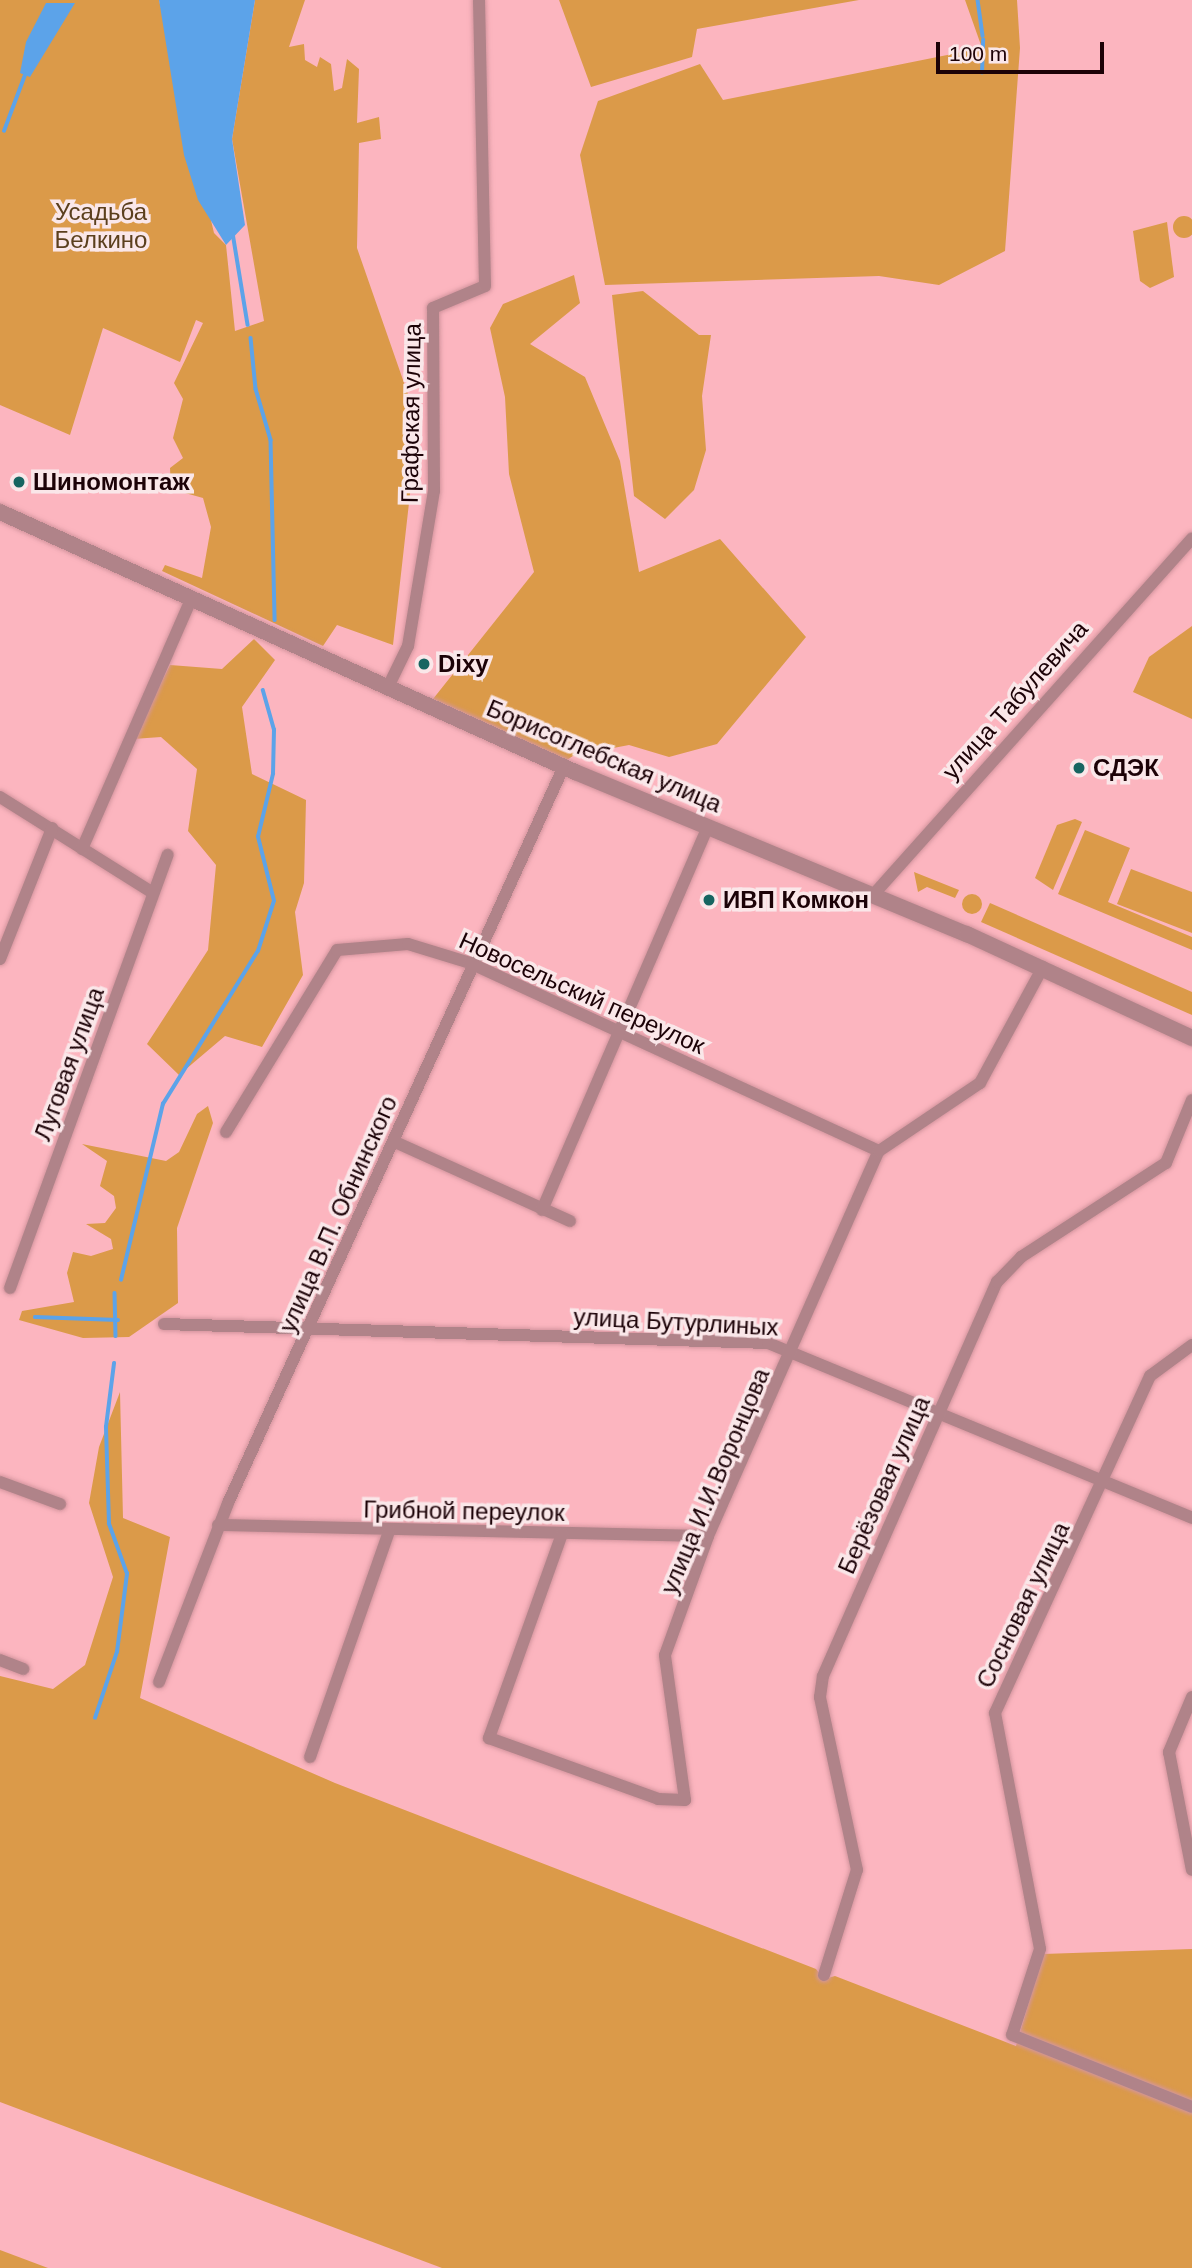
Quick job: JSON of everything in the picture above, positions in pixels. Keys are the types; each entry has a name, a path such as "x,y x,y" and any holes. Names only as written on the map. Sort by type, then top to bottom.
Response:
{"street":[{"name":"Графская улица","path":"388,687 408,646 434,491 433,308 485,286 479,0"},
{"name":"Борисоглебская улица","path":"0,512 564,766 874,894 1042,967 1192,1038"},
{"name":"улица Табулевича","path":"874,894 1192,538"},
{"path":"82,849 192,597"},
{"name":"улица В.П. Обнинского","path":"159,1682 218,1525 394,1142 470,963 564,766"},
{"path":"0,797 153,893"},
{"path":"542,1210 708,826"},
{"path":"0,959 52,828"},
{"name":"Луговая улица","path":"10,1288 168,855"},
{"name":"Новосельский переулок","path":"226,1132 337,950 408,944 470,963 880,1151"},
{"path":"880,1151 980,1083 1042,967"},
{"name":"Берёзовая улица","path":"824,1975 857,1870 820,1697 823,1676 997,1282 1021,1257 1166,1163 1192,1100"},
{"path":"394,1142 570,1221"},
{"name":"улица И.И.Воронцова","path":"562,1534 489,1738 658,1800 685,1800 665,1655 709,1536 794,1350 880,1151"},
{"name":"улица Бутурлиных","path":"164,1324 768,1343 794,1350 939,1415 1192,1518"},
{"name":"Сосновая улица","path":"1192,1345 1150,1376 1105,1482 995,1713 1040,1949 1012,2035 1192,2107"},
{"path":"0,1482 60,1504"},
{"name":"Грибной переулок","path":"218,1525 389,1531 709,1536"},
{"path":"310,1757 389,1531"},
{"path":"0,1660 23,1669"},
{"path":"1192,1697 1169,1752 1192,1870"}],"green space":[{"name":"Усадьба Белкино","path":"0,0 159,0 214,233 226,245 235,331 264,321 232,139 255,0 305,0 289,47 304,44 305,60 317,67 320,57 331,64 334,91 342,88 347,59 359,69 357,123 379,117 381,139 359,143 357,248 418,423 393,645 337,625 323,646 162,571 165,565 202,578 211,527 203,498 171,489 170,468 183,458 173,438 183,399 174,383 203,323 196,320 180,362 103,328 70,435 0,405"},
{"path":"559,0 859,0 697,29 692,57 591,87"},
{"path":"965,0 1017,0 1020,48 1005,251 939,285 879,276 605,285 580,155 598,101 700,64 723,100 982,48"},
{"path":"1184,216 1192,219 1195,227 1192,235 1184,238 1176,235 1173,227 1176,219"},
{"path":"1167,222 1174,277 1150,288 1140,281 1133,231"},
{"path":"574,275 580,303 530,344 585,377 620,461 639,572 720,539 806,637 717,744 669,757 629,745 608,749 607,759 580,751 567,760 433,699 534,572 509,474 505,397 490,328 503,304"},
{"path":"643,291 699,335 711,335 702,396 706,450 694,490 665,519 634,496 612,295"},
{"path":"1192,626 1192,719 1133,692 1149,657"},
{"path":"254,639 275,660 242,707 252,774 306,800 304,883 295,912 303,975 262,1047 225,1036 179,1075 147,1044 208,950 216,865 188,831 197,769 161,737 133,739 170,665 222,669"},
{"path":"1075,819 1082,822 1053,890 1035,878 1057,825"},
{"path":"1085,830 1130,848 1108,902 1192,937 1192,950 1058,894"},
{"path":"1131,869 1192,892 1192,933 1117,904"},
{"path":"914,872 959,890 955,898 927,887 918,892"},
{"path":"972,894 979,897 982,904 979,911 972,914 965,911 962,904 965,897"},
{"path":"990,903 1192,992 1192,1015 981,922"},
{"path":"208,1106 213,1123 177,1228 178,1303 129,1337 83,1338 19,1320 22,1311 74,1302 67,1273 73,1252 91,1256 113,1249 111,1239 86,1224 105,1223 116,1208 114,1196 100,1186 107,1161 82,1144 166,1161 179,1152 197,1114"},
{"path":"120,1392 123,1518 170,1537 140,1698 335,1783 816,1969 824,1979 835,1976 1016,2046 1043,1954 1192,1949 1192,2268 442,2268 0,2102 0,1676 53,1689 85,1665 113,1577 89,1503 99,1447"},
{"path":"0,2250 48,2268 0,2268"}],"water":[{"path":"159,0 255,0 232,139 245,225 226,245 198,200 184,155"},
{"path":"46,3 75,3 30,77 20,73 26,42"}],"waterway":[{"path":"978,0 983,36"},
{"path":"982,73 983,40"},
{"path":"4,131 25,75"},
{"path":"233,233 248,325"},
{"path":"251,338 256,389 271,440 275,620"},
{"path":"121,1280 163,1104 258,951 274,901 258,837 273,774 274,730 263,691"},
{"path":"115,1293 116,1336"},
{"path":"35,1317 118,1320"},
{"path":"95,1718 117,1652 127,1574 109,1524 106,1427 114,1364"}],"place":[{"name":"Шиномонтаж","path":"19,482"},
{"name":"Dixy","path":"424,664"},
{"name":"СДЭК","path":"1079,768"},
{"name":"ИВП Комкон","path":"709,900"}]}
